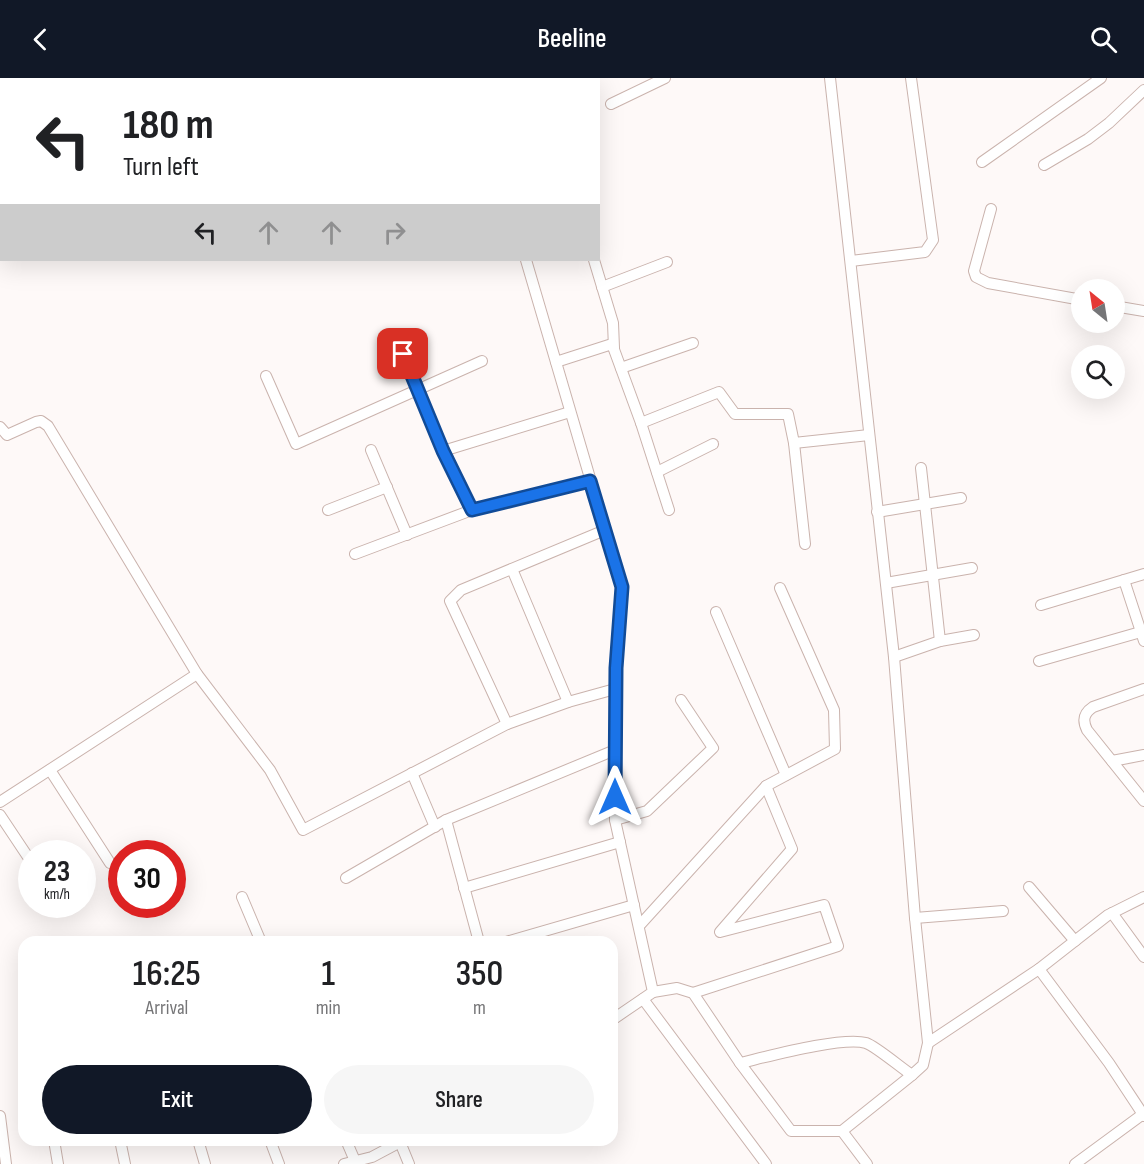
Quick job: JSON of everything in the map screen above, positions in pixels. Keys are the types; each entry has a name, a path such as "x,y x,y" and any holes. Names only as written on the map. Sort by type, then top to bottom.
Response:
{"street":[{"path":"611,104 665,78"},
{"path":"693,993 740,1063 791,1131 842,1131 923,1065 928,1043 915,918 894,657 830,78"},
{"path":"850,261 925,252 933,240 911,78"},
{"path":"982,162 1101,78"},
{"path":"1044,165 1088,139 1144,90"},
{"path":"991,209 974,271 976,277 988,283 1071,298"},
{"path":"526,261 622,587 615,689 615,820 653,992"},
{"path":"594,261 613,323 614,348 669,510"},
{"path":"602,287 667,262"},
{"path":"1125,308 1144,311"},
{"path":"395,337 443,451 472,510"},
{"path":"621,368 693,343"},
{"path":"556,362 612,344 614,348"},
{"path":"266,376 296,444 482,361"},
{"path":"641,423 718,392 735,414 788,414 794,443 805,544"},
{"path":"443,451 570,411"},
{"path":"0,427 7,435 36,422 41,421 48,426 197,674 270,770 303,830 507,724 568,702 615,689"},
{"path":"794,443 869,435"},
{"path":"657,472 713,444"},
{"path":"371,450 407,535"},
{"path":"921,468 940,641"},
{"path":"355,554 472,510 590,481"},
{"path":"328,510 387,487"},
{"path":"877,512 961,498"},
{"path":"507,724 450,601 461,590 605,530"},
{"path":"886,583 972,568"},
{"path":"512,569 568,702"},
{"path":"1041,605 1144,574"},
{"path":"1039,661 1143,634 1124,580"},
{"path":"639,926 766,786 835,749 834,710 780,588"},
{"path":"716,612 786,775"},
{"path":"894,657 940,641 974,635"},
{"path":"0,802 197,674"},
{"path":"1144,689 1093,706 1084,717 1087,730 1144,801"},
{"path":"615,820 647,811 713,748 681,700"},
{"path":"346,878 446,820 615,750"},
{"path":"1112,762 1144,755"},
{"path":"50,770 108,860"},
{"path":"412,773 435,827"},
{"path":"618,1016 653,992 677,988 693,993 838,946 824,905 720,932 792,849 766,786"},
{"path":"0,814 18,842"},
{"path":"446,820 477,936"},
{"path":"464,888 620,842"},
{"path":"1029,887 1075,941"},
{"path":"242,897 258,936"},
{"path":"928,1043 1039,969 1112,913 1144,897"},
{"path":"527,936 634,905"},
{"path":"915,918 1003,911"},
{"path":"1112,913 1144,957"},
{"path":"1039,969 1109,1063 1143,1115 1075,1164"},
{"path":"643,999 766,1164"},
{"path":"740,1063 795,1050 851,1042 867,1043 912,1075"},
{"path":"0,1116 6,1164"},
{"path":"842,1131 867,1164"},
{"path":"55,1146 58,1164"},
{"path":"121,1146 125,1164"},
{"path":"200,1146 206,1164"},
{"path":"272,1146 279,1164"},
{"path":"347,1146 350,1163 372,1157 393,1146"},
{"path":"404,1146 409,1164"}],"route":[{"path":"403,354 443,451 472,510 590,481 622,587 616,668 615,797"}]}
